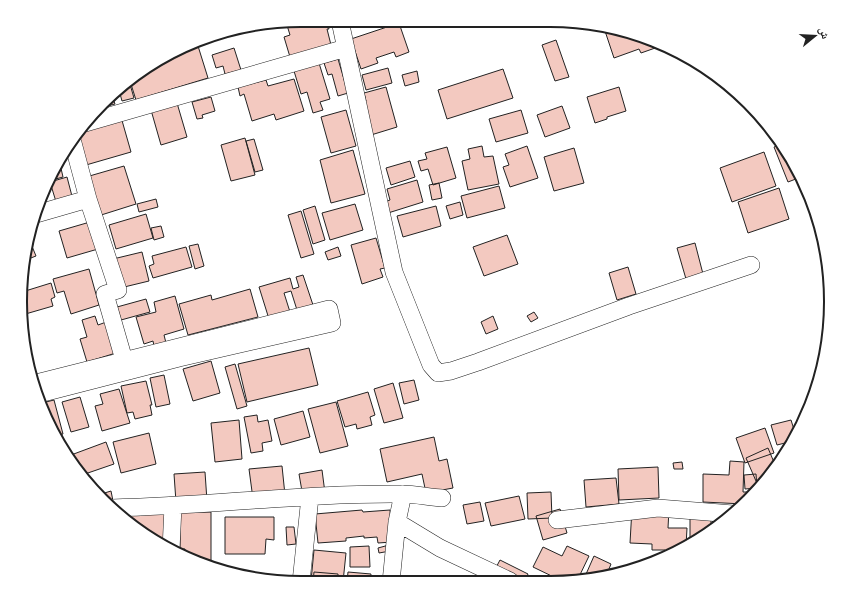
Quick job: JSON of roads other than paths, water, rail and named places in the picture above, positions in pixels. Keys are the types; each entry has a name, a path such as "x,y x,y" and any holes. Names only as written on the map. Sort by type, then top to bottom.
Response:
{"street":[{"path":"341,27 394,272 431,365 438,373 451,372 628,306 751,265"},
{"path":"96,120 346,48"},
{"path":"74,147 88,199 118,290 105,294 124,360"},
{"path":"42,212 88,199"},
{"path":"39,382 329,309 332,323 179,358 43,393"},
{"path":"392,576 397,522 403,494"},
{"path":"121,508 173,506 310,497 403,494 442,498"},
{"path":"302,576 310,497"},
{"path":"171,543 173,506"},
{"path":"557,520 658,508 724,513"},
{"path":"397,522 440,548 499,576"}]}
